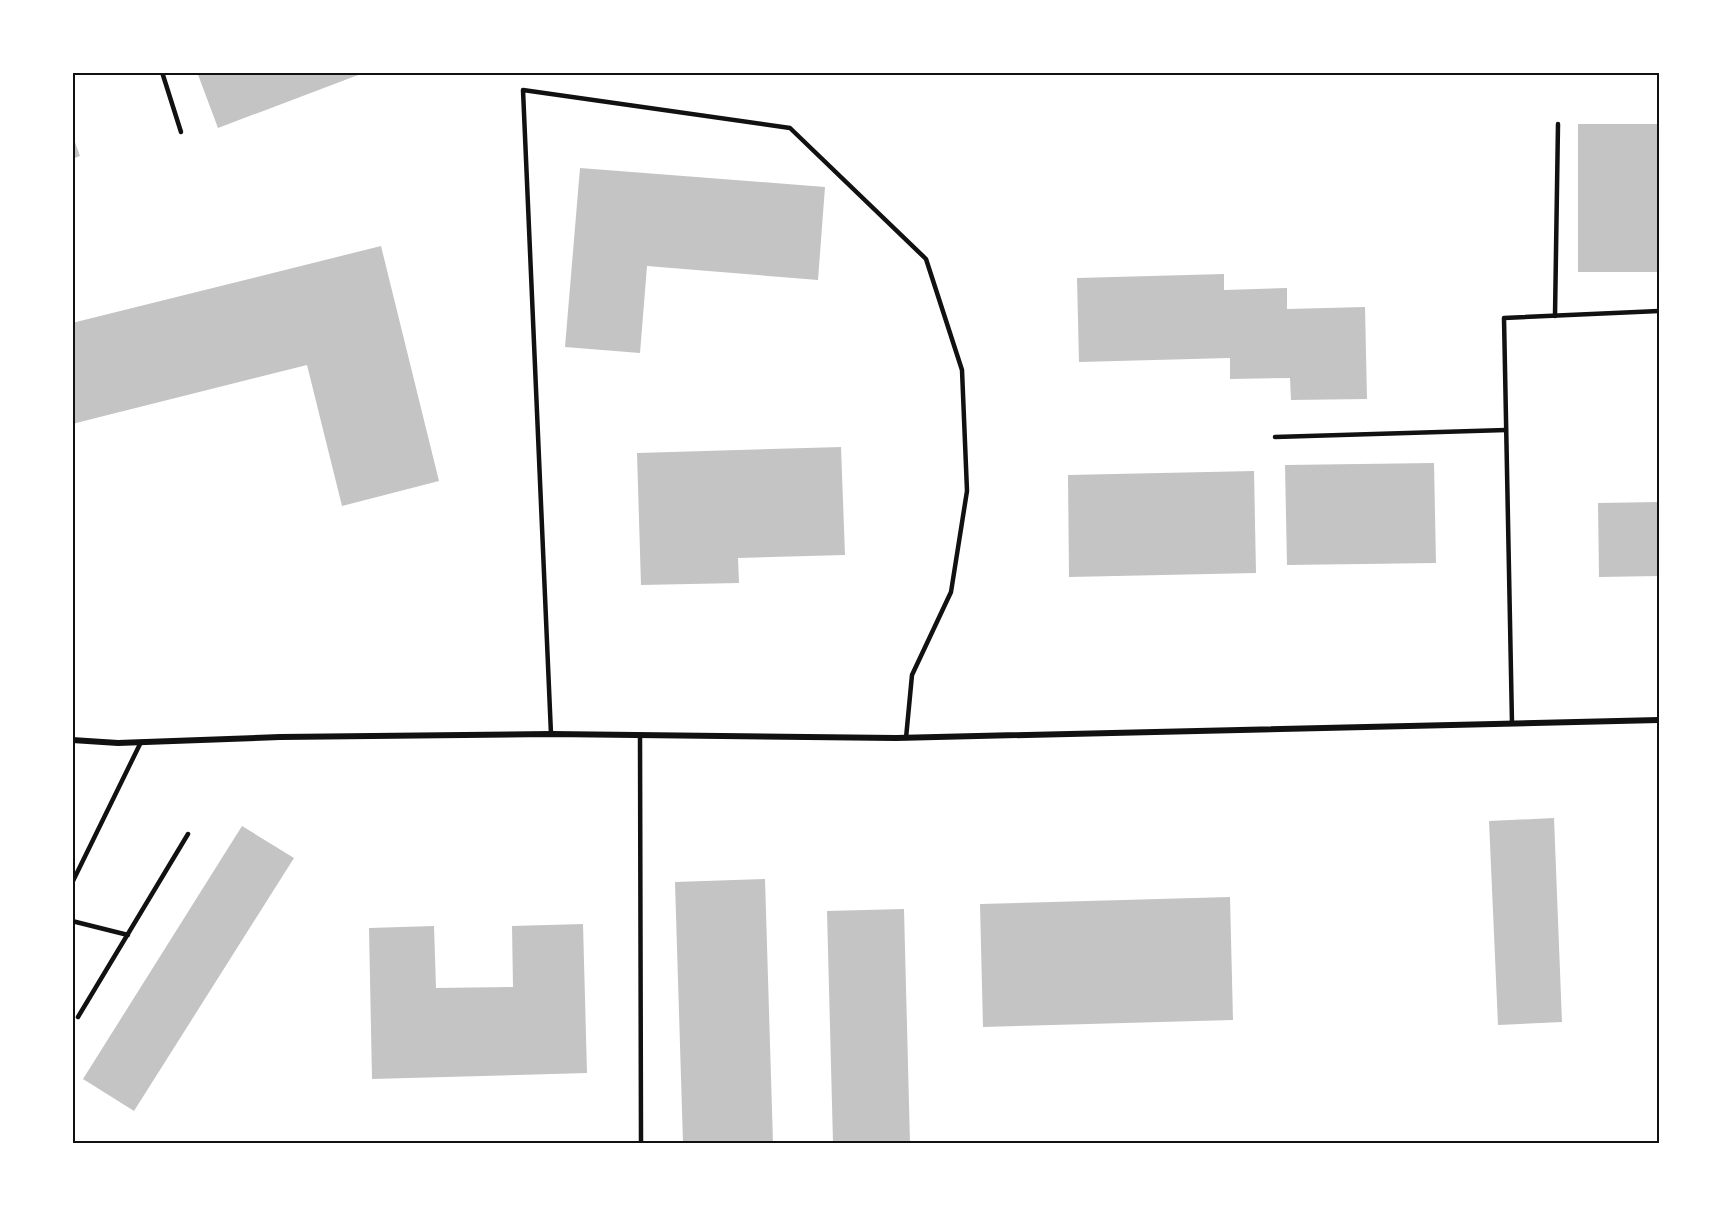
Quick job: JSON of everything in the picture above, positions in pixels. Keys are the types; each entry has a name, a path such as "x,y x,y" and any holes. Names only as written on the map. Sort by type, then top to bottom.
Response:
{"street":[{"path":"72,740 141,742 280,737 551,734 906,738 1659,720"}],"lane":[{"path":"162,72 180,132"},
{"path":"551,734 523,90 790,128 926,259 962,370 968,491 951,592 912,675 906,738"},
{"path":"1555,316 1558,124"},
{"path":"1512,723 1504,318 1659,311"},
{"path":"1275,437 1506,430"},
{"path":"640,735 641,1143"},
{"path":"72,883 141,742"},
{"path":"78,1017 188,834"},
{"path":"72,921 128,935"}],"building":[{"path":"197,72 366,72 218,128"},
{"path":"1578,124 1659,124 1659,272 1578,272"},
{"path":"72,134 80,156 72,159"},
{"path":"580,168 825,187 818,280 647,266 640,353 565,347"},
{"path":"381,246 439,481 342,506 307,365 72,424 72,323"},
{"path":"1224,274 1224,290 1287,288 1287,309 1365,307 1367,399 1291,400 1290,378 1230,379 1230,358 1079,362 1077,278"},
{"path":"841,447 845,555 738,558 739,583 641,585 637,453"},
{"path":"1434,463 1436,563 1287,565 1285,465"},
{"path":"1254,471 1256,573 1069,577 1068,475"},
{"path":"1659,502 1659,576 1599,577 1598,503"},
{"path":"1554,818 1562,1022 1498,1025 1489,821"},
{"path":"242,826 294,858 134,1111 83,1079"},
{"path":"765,879 773,1143 683,1143 675,882"},
{"path":"1230,897 1233,1020 983,1027 980,904"},
{"path":"904,909 910,1143 833,1143 827,911"},
{"path":"583,924 587,1073 372,1079 369,928 434,926 436,988 513,987 512,926"}]}
